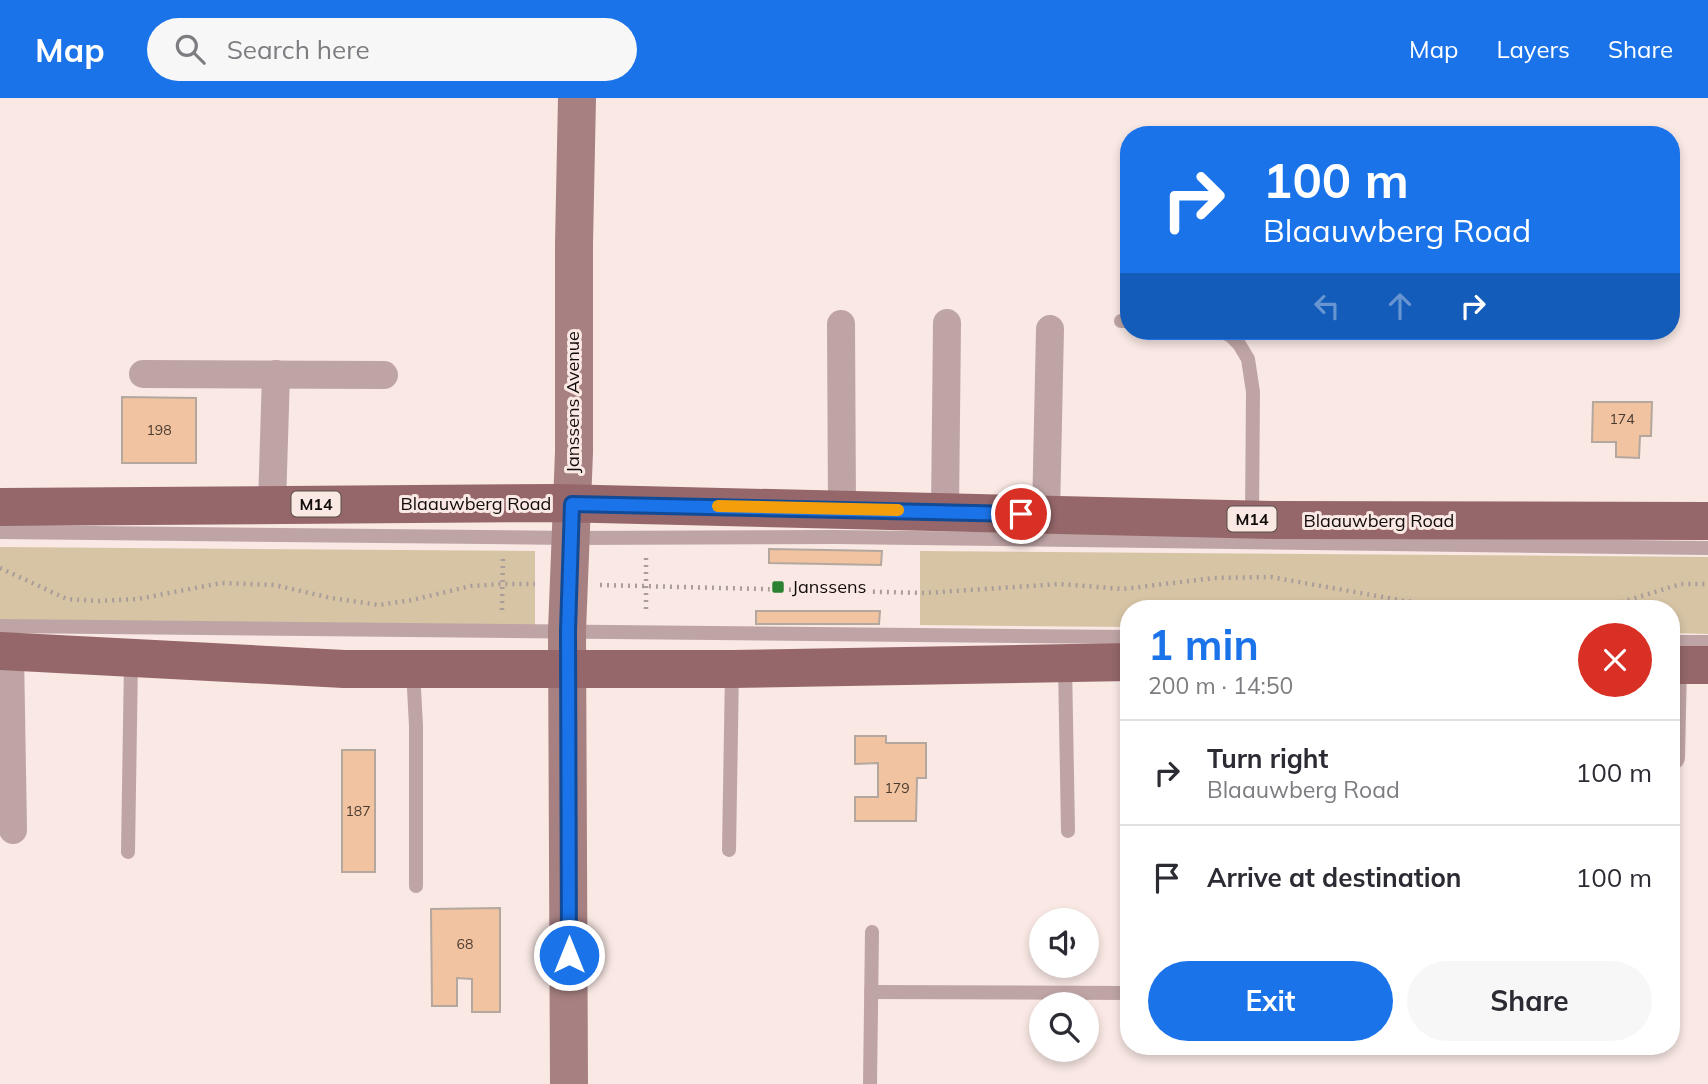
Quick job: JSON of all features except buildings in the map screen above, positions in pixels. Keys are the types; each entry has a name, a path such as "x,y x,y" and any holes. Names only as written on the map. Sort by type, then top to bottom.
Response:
{"main road":[{"name":"Blaauwberg Road","path":"0,507 272,505 572,521 842,509 1252,519 1708,521"},
{"path":"3,643 131,657 344,668 732,669 1120,662"}],"street":[{"name":"Janssens Avenue","path":"569,1084 567,669 572,521 577,98"},
{"path":"945,512 947,323"},
{"path":"841,324 842,509"},
{"path":"1046,514 1050,329"},
{"path":"143,374 384,374"},
{"path":"272,505 276,374"},
{"path":"3,643 13,830"}],"lane":[{"path":"1235,340 1248,359 1253,392 1252,519"},
{"path":"0,533 572,521 835,537 1708,548"},
{"path":"3,643 568,631 1120,637"},
{"path":"1681,659 1708,642"},
{"path":"128,852 131,657"},
{"path":"1065,663 1068,831"},
{"path":"413,669 416,726 416,886"},
{"path":"729,850 732,669"},
{"path":"870,1084 872,932"},
{"path":"871,992 1120,993"}],"path":[{"path":"502,612 503,548"},
{"path":"646,549 646,623"},
{"path":"0,568 67,598 98,601 138,599 221,583 275,585 331,598 379,605 471,586 537,584"},
{"path":"603,585 925,593 1060,584 1123,589 1214,578 1270,578 1399,600"},
{"path":"1628,600 1681,584 1708,584"}],"shaded area":[{"path":"0,547 535,551 535,630 0,623"},
{"path":"920,551 1708,557 1708,634 1680,633 1680,600 1120,600 1120,627 920,625"}],"slow traffic":[{"path":"718,506 898,510"}],"place":[{"name":"Janssens","path":"778,587"}],"route":[{"path":"569,955 567,738 572,504 1021,514"}]}
